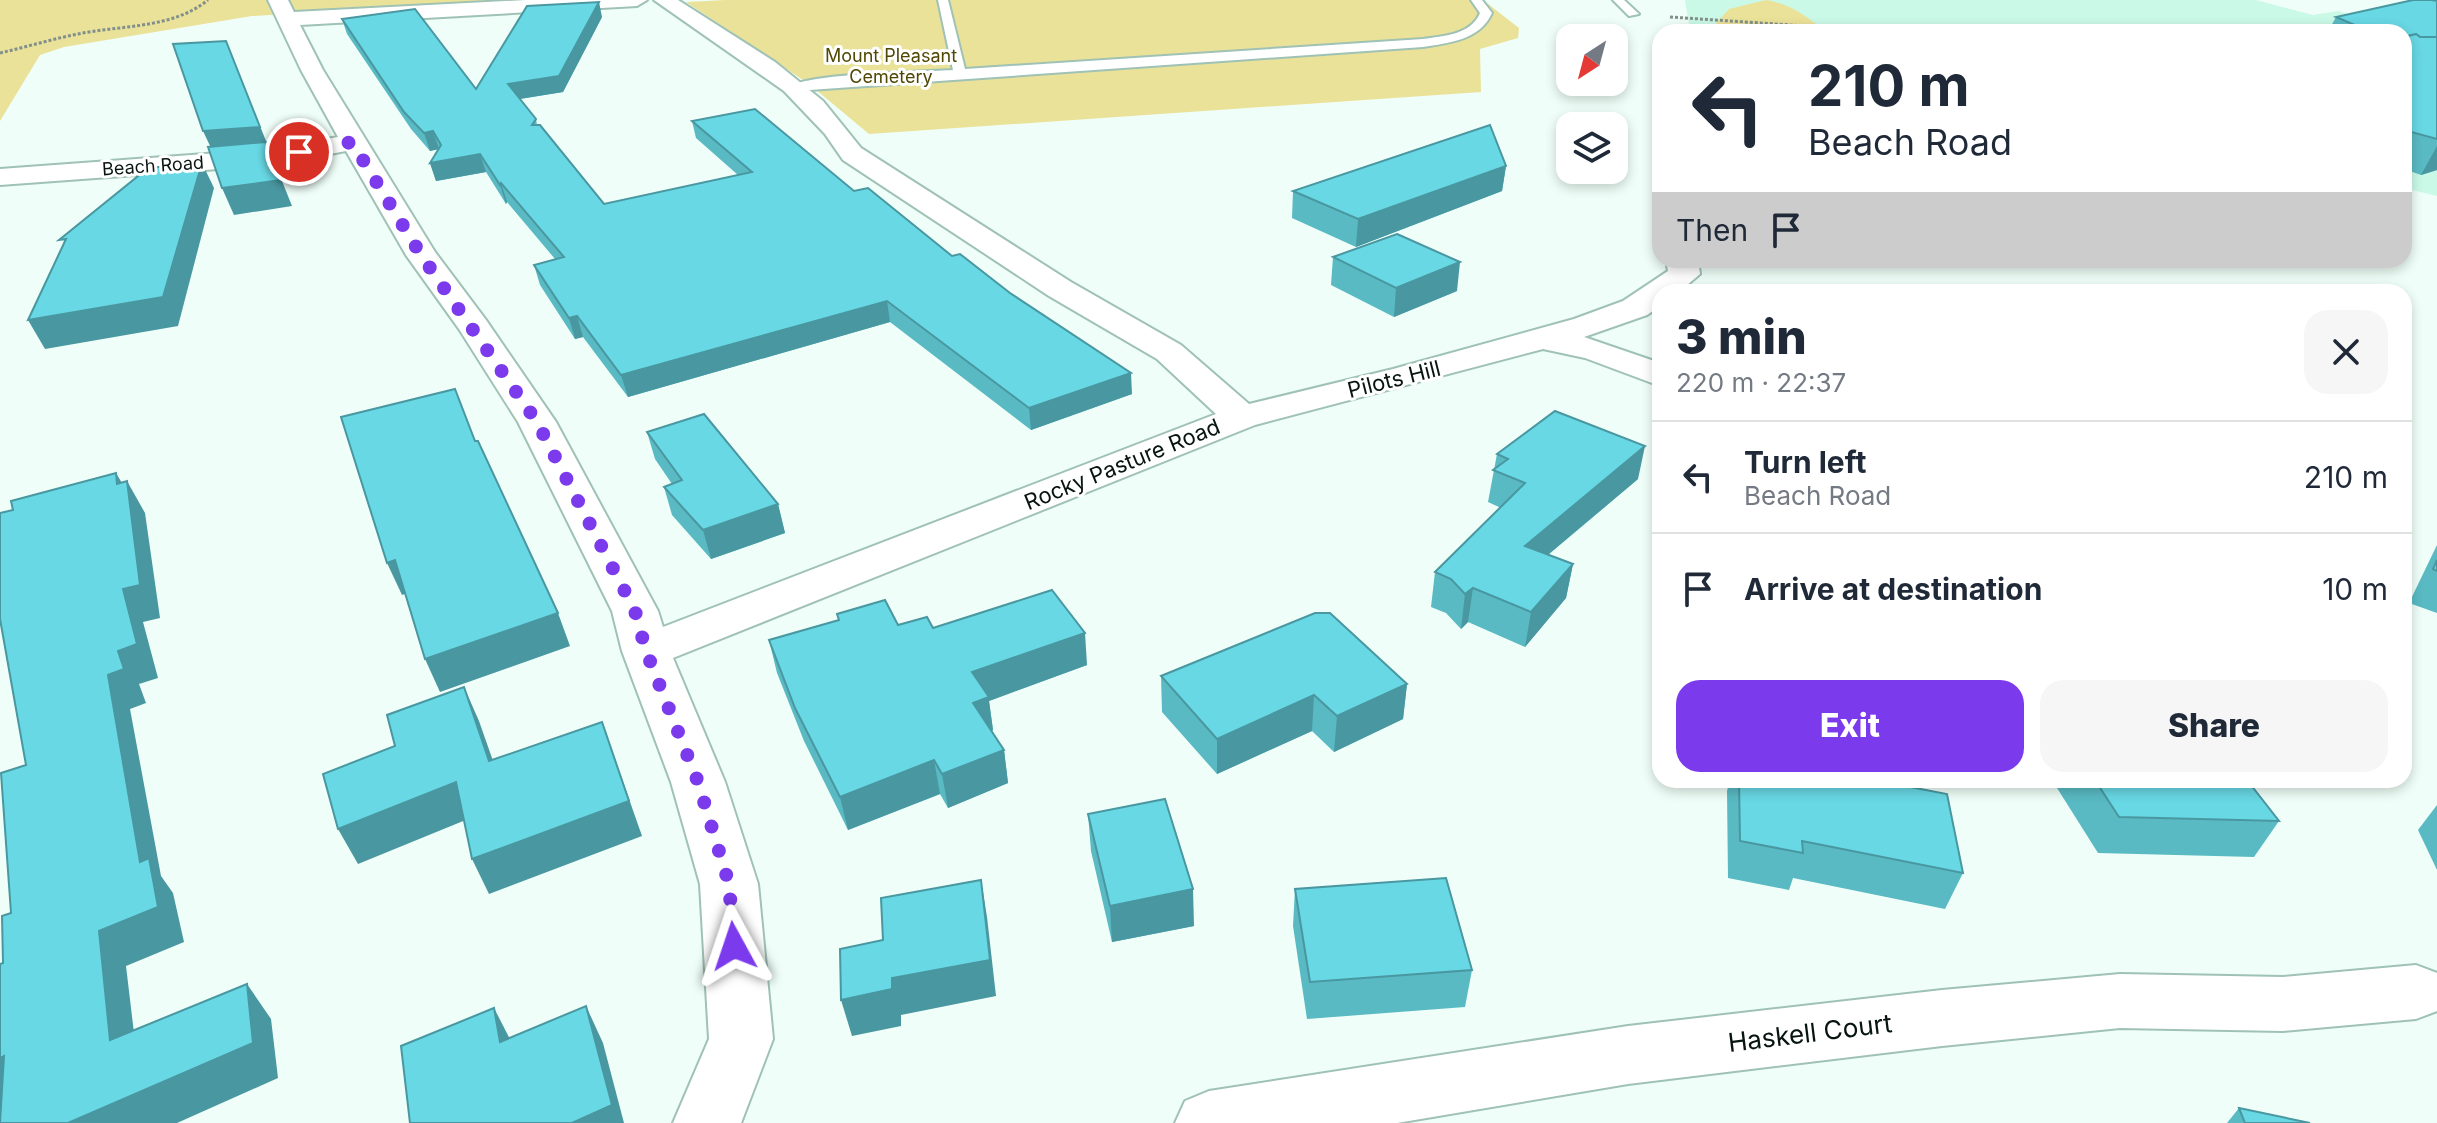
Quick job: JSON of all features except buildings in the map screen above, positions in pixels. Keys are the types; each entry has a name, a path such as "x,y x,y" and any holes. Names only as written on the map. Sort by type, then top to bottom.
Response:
{"street":[{"path":"637,0 283,10 352,142 421,255 537,422 635,611 646,651 698,782 729,884 741,1039 707,1123"},
{"name":"Rocky Pasture Road","path":"646,651 1242,417 1169,352 1060,289 852,154 841,135 795,87 664,0"},
{"name":"Beach Road","path":"0,177 272,157 352,142"},
{"name":"Pilots Hill","path":"1670,284 1684,274 1683,268"},
{"name":"Pilots Hill","path":"1242,417 1545,339 1635,308 1652,296"},
{"name":"Pilots Hill","path":"1545,339 1595,350 1652,372"},
{"name":"Haskell Court","path":"1209,1123 1628,1055 1942,1018 2120,1001 2283,1004 2416,992"}],"lane":[{"path":"943,0 960,74"},
{"path":"795,87 1423,43 1458,35 1480,25 1486,13 1476,0"},
{"path":"1618,0 1633,14"}],"path":[{"path":"0,53 78,34 174,17 199,9 208,0"},
{"path":"1633,14 1778,24"}],"shaded area":[{"path":"1685,0 2256,0 2313,15 2338,11 2388,24 1689,24"},
{"path":"2412,30 2437,37 2437,196 2412,190"}],"green space":[{"path":"0,0 522,0 252,16 64,47 40,55 0,121"},
{"name":"Mount Pleasant Cemetery","path":"1483,0 1519,28 1518,38 1480,49 1481,92 869,134 809,84 686,2"},
{"path":"1766,0 1792,8 1816,24 1717,24 1729,9"}],"route":[{"path":"299,152 352,142 421,255 474,327 537,422 635,611 646,651 698,782 729,884 734,946"}]}
